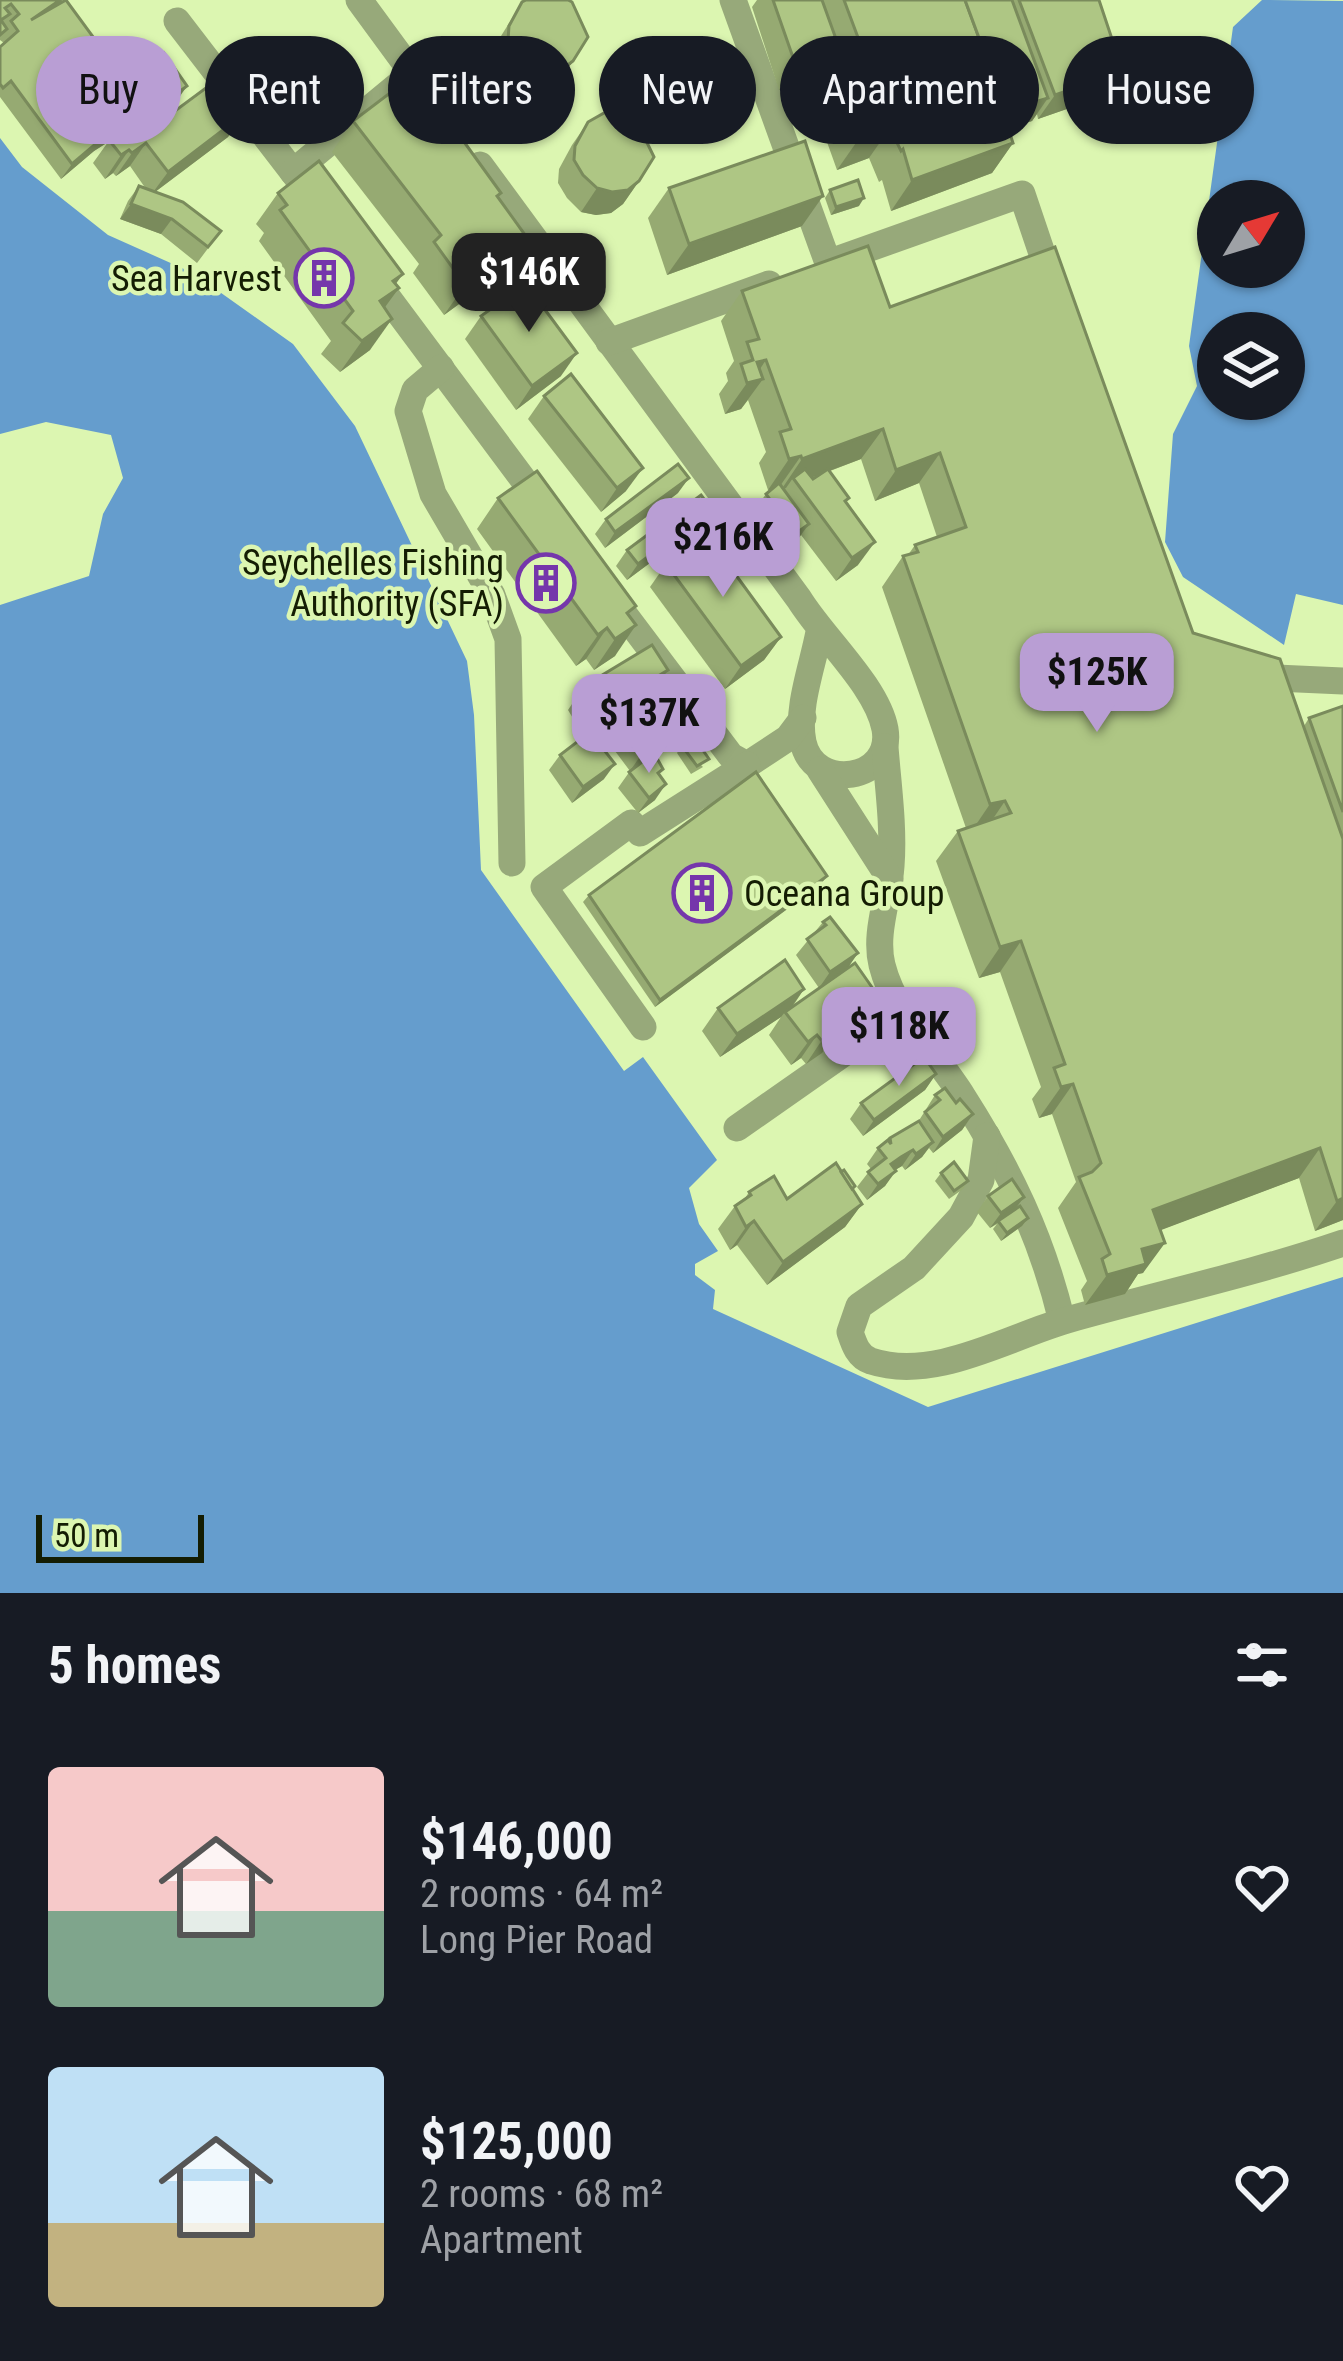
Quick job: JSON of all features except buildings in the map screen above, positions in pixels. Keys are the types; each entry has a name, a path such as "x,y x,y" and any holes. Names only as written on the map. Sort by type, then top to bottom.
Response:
{"street":[{"path":"359,0 388,40"},
{"path":"733,0 806,271"},
{"path":"177,21 565,535"},
{"path":"293,172 388,94"},
{"path":"464,144 874,702 885,732 891,829 890,879 879,949 882,968 904,1011 987,1136 1042,1246 1062,1321"},
{"path":"609,342 1022,194 1060,307"},
{"path":"441,368 415,390 408,411 433,494 492,595 508,639 512,863"},
{"path":"592,572 716,738 731,756 747,765"},
{"path":"819,632 803,718 805,748 890,879"},
{"path":"1226,656 1276,678 1343,682"},
{"path":"643,1027 544,886 632,823 640,833 747,765 788,738 803,718"},
{"path":"820,770 833,776 852,775 871,767 885,747"},
{"path":"737,1128 904,1011"},
{"path":"987,1136 981,1180 961,1216 914,1268 859,1306 852,1319 854,1345 862,1357 874,1363 968,1357 1062,1321 1271,1268 1343,1243"}],"water":[{"path":"1262,0 1343,1 1343,605 1296,594 1284,645 1183,577 1165,542 1173,434 1197,386 1189,346 1197,288 1305,288 1305,180 1212,180 1217,144 1254,144 1254,36 1232,36 1233,27"},
{"path":"0,138 22,167 108,235 193,273 293,344 355,426 467,661 481,870 624,1071 643,1057 717,1160 689,1188 699,1224 718,1251 695,1264 695,1275 715,1290 713,1309 928,1407 1343,1277 1343,1593 0,1593 0,605 89,576 103,514 123,478 111,435 46,422 0,434"}],"place":[{"name":"Sea Harvest","path":"324,278"},
{"name":"Seychelles Fishing Authority (SFA)","path":"546,583"},
{"name":"Oceana Group","path":"702,893"}]}
